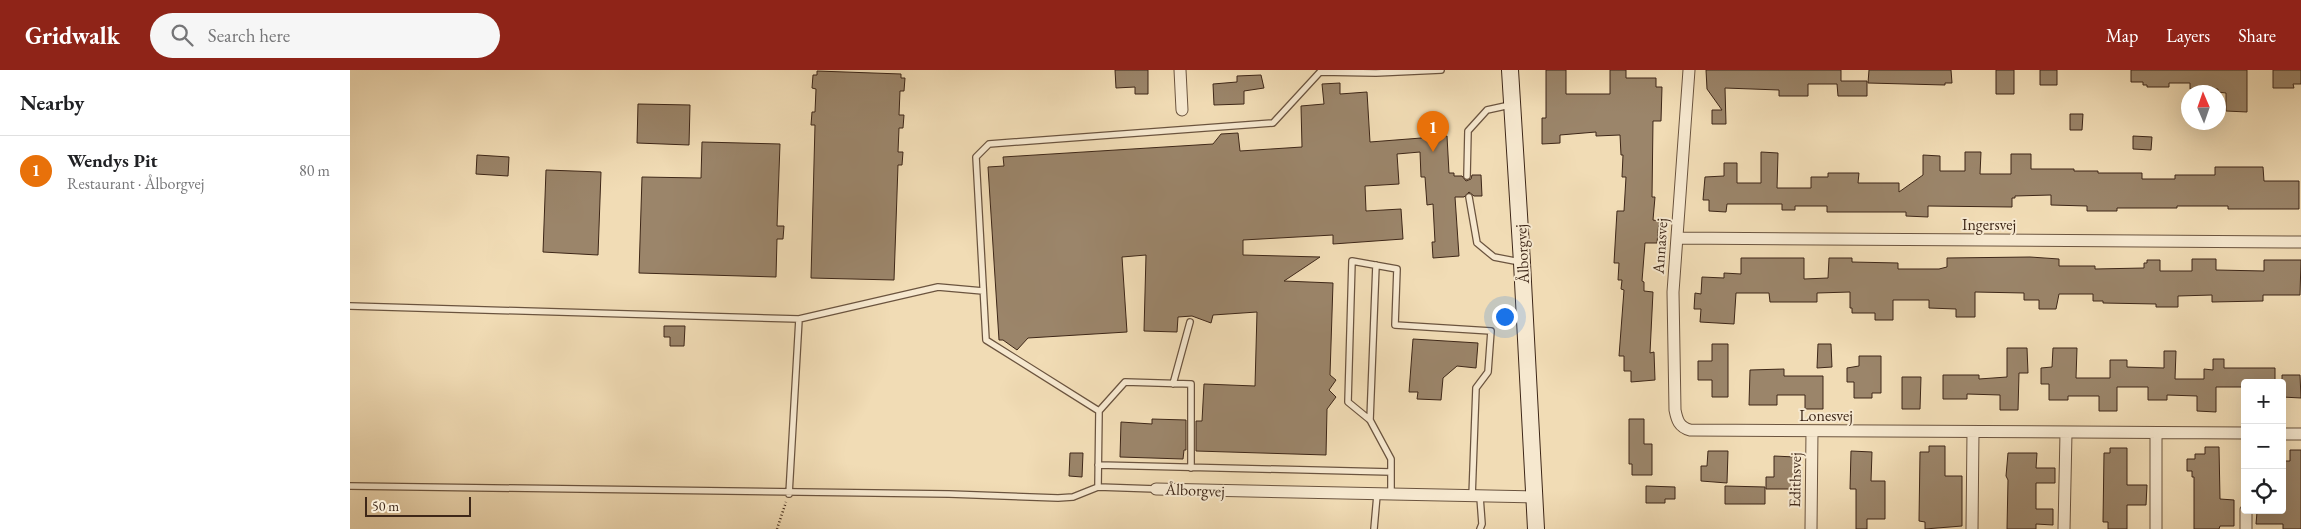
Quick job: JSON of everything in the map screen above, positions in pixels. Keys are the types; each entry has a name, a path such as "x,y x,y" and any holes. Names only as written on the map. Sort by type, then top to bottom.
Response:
{"main road":[{"name":"Ålborgvej","path":"1510,70 1536,529"}],"street":[{"path":"1180,70 1182,110"},
{"name":"Annasvej","path":"1679,425 1675,410 1673,292 1690,70"},
{"name":"Ingersvej","path":"1677,238 2301,242"},
{"name":"Lonesvej","path":"1679,425 1690,430 2241,433"},
{"name":"Edithsvej","path":"1811,529 1812,431"},
{"path":"1972,529 1973,432"},
{"path":"2064,529 2066,433"},
{"path":"2156,433 2156,529"},
{"path":"2286,434 2301,434"},
{"name":"Ålborgvej","path":"1156,489 1534,497"},
{"path":"2246,514 2246,529"}],"lane":[{"path":"1099,411 986,340 976,157 989,144 1273,123 1320,72 1376,73 1441,70"},
{"path":"1467,176 1468,131 1487,110 1512,105"},
{"path":"1469,197 1477,244 1494,257 1522,263"},
{"path":"1391,495 1391,459 1370,420 1348,402 1352,261 1397,269 1395,325 1491,331 1488,372 1476,388 1476,497 1482,524 1480,529"},
{"path":"1370,420 1376,265"},
{"path":"350,306 798,319 938,287 982,291"},
{"path":"789,494 798,319"},
{"path":"1173,384 1190,322"},
{"path":"1098,487 1099,411 1126,382 1191,384 1190,468"},
{"path":"1098,465 1391,472"},
{"path":"350,486 789,494 950,494 1058,498 1073,497 1098,487 1156,489"},
{"path":"1374,529 1377,495"}],"path":[{"path":"776,529 789,494"}],"building":[{"path":"1115,70 1148,70 1148,94 1135,94 1135,87 1116,88"},
{"path":"1546,70 1566,70 1566,94 1610,94 1610,70 1626,70 1626,78 1656,78 1656,87 1662,87 1661,121 1653,121 1652,197 1655,197 1653,220 1659,221 1657,243 1645,243 1642,281 1644,282 1644,291 1653,292 1650,353 1654,352 1655,380 1631,382 1631,371 1624,371 1624,356 1619,356 1624,290 1621,289 1622,280 1618,280 1619,263 1614,263 1617,211 1624,211 1626,177 1622,177 1623,155 1621,155 1620,135 1596,136 1596,132 1560,135 1560,143 1542,144 1542,118 1546,118"},
{"path":"1706,70 1841,70 1841,81 1867,81 1867,96 1838,96 1837,84 1808,84 1808,96 1779,96 1779,90 1725,88 1726,124 1712,124 1712,110 1722,110 1707,89"},
{"path":"1869,70 1951,70 1952,83 1945,83 1945,85 1868,83"},
{"path":"1996,70 2014,70 2014,94 1996,94"},
{"path":"2040,70 2057,70 2057,85 2040,85"},
{"path":"2131,70 2247,70 2247,112 2226,111 2226,85 2169,83 2169,87 2147,87 2147,85 2143,85 2143,82 2131,82"},
{"path":"2273,70 2301,70 2301,84 2293,84 2294,88 2273,88"},
{"path":"817,71 901,74 901,78 905,78 904,91 900,91 899,115 904,115 903,128 899,128 898,152 903,152 902,165 898,165 894,280 811,278 815,125 811,125 812,112 815,112 816,89 812,88 813,75 817,75"},
{"path":"1261,75 1264,88 1244,91 1244,104 1214,105 1213,84 1237,82 1237,76"},
{"path":"1340,83 1340,94 1367,92 1370,142 1447,136 1449,173 1454,173 1454,176 1462,176 1466,181 1471,179 1472,175 1481,175 1482,196 1474,196 1469,192 1464,197 1455,197 1459,256 1433,258 1432,242 1435,242 1433,204 1427,205 1425,177 1421,177 1420,152 1397,154 1399,184 1365,186 1366,211 1401,209 1403,239 1333,244 1333,235 1243,240 1243,255 1320,257 1284,281 1333,283 1330,375 1336,380 1329,390 1336,397 1327,409 1326,455 1196,451 1196,421 1202,421 1204,384 1255,386 1257,312 1213,315 1211,323 1192,316 1178,317 1177,332 1144,331 1146,255 1122,257 1127,332 1028,338 1017,350 1003,340 999,340 988,167 1004,166 1003,157 1213,144 1221,134 1238,133 1240,151 1302,147 1301,106 1324,104 1322,84"},
{"path":"638,104 690,105 689,145 637,143"},
{"path":"2070,114 2083,114 2082,130 2070,130"},
{"path":"2133,136 2152,137 2151,150 2133,149"},
{"path":"702,142 780,144 777,226 784,226 783,239 777,239 776,277 639,273 642,177 701,178"},
{"path":"1761,152 1778,153 1777,188 1811,188 1811,177 1828,177 1828,173 1859,173 1858,183 1899,183 1899,192 1923,175 1923,155 1940,156 1940,171 1965,171 1965,152 1981,152 1980,174 2011,174 2011,154 2031,154 2031,169 2074,169 2074,171 2098,171 2098,173 2142,173 2142,179 2175,179 2175,175 2215,175 2215,167 2263,167 2264,181 2299,181 2299,209 2228,209 2228,206 2177,206 2177,208 2117,208 2117,211 2087,211 2087,206 2051,205 2051,195 2015,196 2015,198 2012,198 2012,207 1928,206 1928,217 1906,216 1906,212 1827,212 1827,206 1795,206 1795,210 1782,210 1782,204 1727,204 1726,212 1709,211 1709,200 1703,200 1705,177 1724,176 1724,163 1737,163 1737,183 1761,183"},
{"path":"477,155 509,157 508,176 476,174"},
{"path":"546,170 601,172 598,255 543,252"},
{"path":"2030,257 2059,259 2059,266 2095,266 2095,269 2144,268 2144,263 2147,263 2147,260 2160,260 2160,271 2192,271 2192,259 2216,259 2216,270 2264,271 2264,260 2301,260 2300,295 2263,295 2263,301 2212,302 2212,295 2178,296 2178,307 2156,307 2156,304 2103,303 2103,301 2093,301 2093,294 2059,294 2056,309 2039,309 2039,300 2024,300 2024,293 1975,292 1975,317 1956,317 1956,309 1929,308 1929,300 1893,300 1893,320 1875,320 1875,313 1852,313 1852,308 1850,308 1850,292 1817,293 1817,302 1770,302 1769,293 1736,293 1734,324 1700,322 1701,309 1694,309 1695,293 1701,294 1702,277 1724,278 1724,273 1741,274 1741,258 1804,258 1804,279 1828,278 1829,258 1852,258 1852,262 1898,263 1898,269 1939,269 1947,267 1947,258"},
{"path":"664,326 685,326 684,346 670,346 670,337 664,337"},
{"path":"1413,339 1478,343 1476,368 1457,366 1443,378 1441,400 1417,399 1418,392 1409,392"},
{"path":"1712,344 1728,344 1728,397 1712,397 1712,380 1698,380 1698,361 1712,361"},
{"path":"1818,344 1831,344 1832,367 1817,368"},
{"path":"2007,348 2027,348 2028,373 2019,373 2018,410 2000,410 2000,395 1967,394 1967,399 1943,399 1943,375 1979,375 1979,379 2007,377"},
{"path":"2053,348 2077,348 2076,378 2110,378 2110,360 2127,360 2127,367 2164,368 2164,351 2176,351 2175,379 2204,379 2204,369 2213,370 2213,359 2224,359 2224,368 2275,368 2275,379 2241,379 2241,387 2216,387 2216,412 2197,411 2197,396 2167,395 2167,400 2148,400 2148,387 2117,387 2117,411 2099,411 2099,396 2068,396 2068,400 2049,400 2049,384 2041,384 2041,368 2052,367"},
{"path":"1859,356 1881,356 1881,393 1872,393 1872,398 1854,398 1854,382 1847,382 1847,368 1859,366"},
{"path":"1784,369 1784,376 1823,376 1823,409 1805,409 1805,395 1777,395 1777,405 1749,405 1750,370"},
{"path":"2282,375 2300,375 2301,398 2286,397 2286,379 2282,379"},
{"path":"1902,377 1921,377 1920,409 1902,409"},
{"path":"1152,419 1186,420 1186,450 1184,450 1183,459 1120,457 1121,422 1152,424"},
{"path":"1629,419 1644,419 1644,444 1652,444 1652,475 1632,475 1632,464 1629,464"},
{"path":"1929,446 1945,446 1945,476 1962,476 1962,526 1925,529 1925,522 1919,521 1920,452 1929,452"},
{"path":"2205,447 2219,447 2220,499 2234,500 2234,526 2220,526 2219,529 2194,529 2194,477 2192,477 2192,471 2187,471 2187,459 2195,459 2195,454 2205,454"},
{"path":"2110,448 2127,448 2127,485 2147,485 2146,505 2127,505 2127,529 2108,529 2108,522 2103,522 2104,453 2110,453"},
{"path":"2290,450 2301,450 2301,529 2283,529 2283,524 2256,524 2257,514 2286,514 2286,461 2290,461"},
{"path":"1708,451 1728,451 1727,483 1701,481 1701,466 1707,466"},
{"path":"1851,451 1872,452 1871,481 1885,481 1885,519 1867,519 1867,529 1856,529 1856,489 1850,489"},
{"path":"1070,453 1083,453 1082,477 1069,476"},
{"path":"2008,453 2037,453 2036,468 2055,468 2055,483 2036,483 2036,509 2053,509 2053,525 2036,524 2036,529 2007,529 2008,480 2006,476"},
{"path":"1774,456 1795,457 1794,489 1766,489 1766,477 1774,477"},
{"path":"1646,486 1675,487 1675,499 1665,499 1665,503 1646,503"},
{"path":"1725,486 1765,487 1765,504 1725,504"}],"place":[{"name":"Wendys Pit","path":"1433,152"}]}
